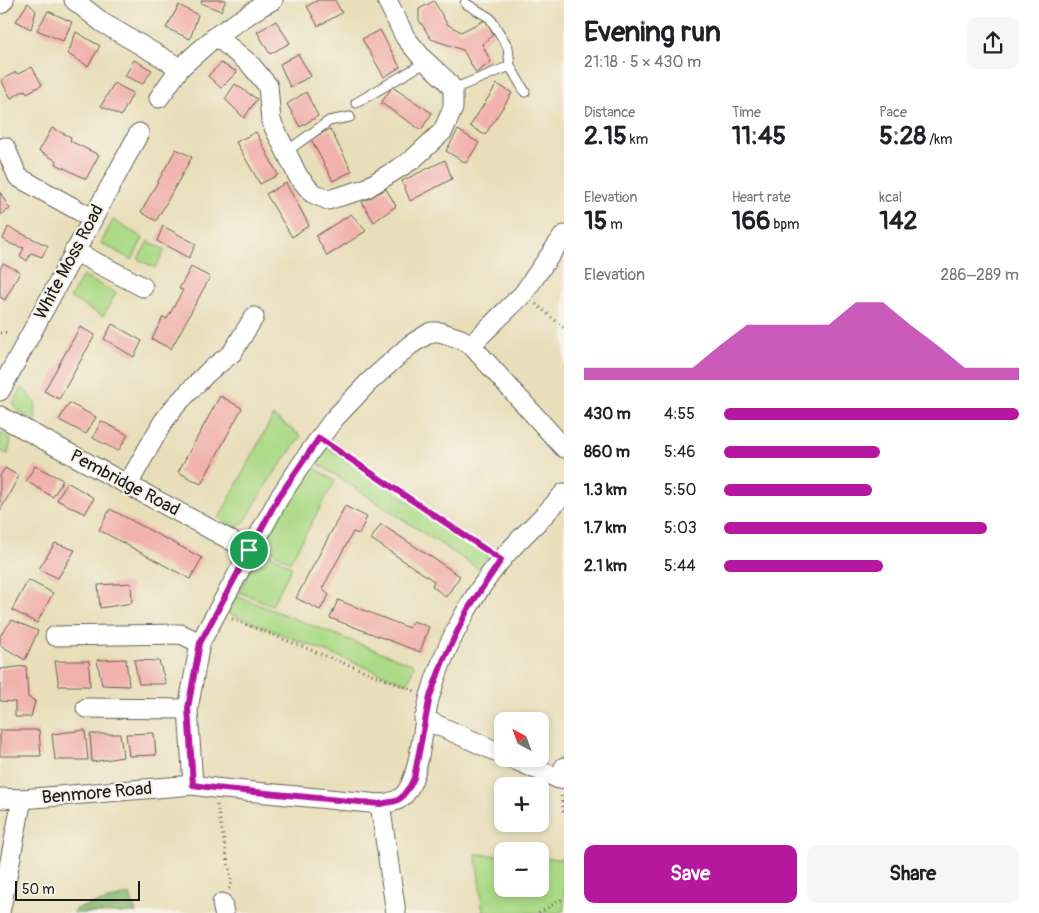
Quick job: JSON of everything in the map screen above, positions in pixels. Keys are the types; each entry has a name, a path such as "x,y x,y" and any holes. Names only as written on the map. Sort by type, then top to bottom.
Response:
{"street":[{"path":"0,4 4,0"},
{"path":"74,0 103,23 180,68"},
{"path":"216,36 250,64 268,86 271,121 298,176 312,193 328,200 365,189 412,160 443,131 453,108 453,89 426,62 405,37 387,0"},
{"path":"159,98 180,68 216,36 263,2"},
{"name":"White Moss Road","path":"0,391 139,133"},
{"path":"5,147 18,177 92,218"},
{"path":"471,345 523,294 564,235"},
{"path":"74,251 143,287"},
{"path":"128,484 149,443 163,422 176,405 208,372 232,353 254,317"},
{"path":"193,785 188,708 200,643 278,498 319,438 387,364 410,345 431,332 450,334 471,345 564,448"},
{"name":"Pembridge Road","path":"0,416 249,550"},
{"name":"Benmore Road","path":"0,798 22,799 193,785 380,804 396,801 401,798 414,778 430,696 447,652 468,609 501,560 564,493"},
{"path":"55,636 181,634 200,643"},
{"path":"86,708 188,708"},
{"path":"424,720 494,751"},
{"path":"534,768 559,779 564,767"},
{"path":"0,913 22,799"},
{"path":"380,804 396,913"}],"lane":[{"path":"465,3 490,18 508,47 510,66 525,92"},
{"path":"356,103 426,62"},
{"path":"453,89 510,66"},
{"path":"287,151 329,121 350,117"}],"path":[{"path":"523,294 564,328"},
{"path":"0,332 8,332"},
{"path":"319,438 501,560"},
{"path":"216,613 430,696"},
{"path":"214,788 232,883 223,908"},
{"path":"538,913 564,898"}],"green space":[{"path":"113,220 143,238 132,260 101,243"},
{"path":"148,241 165,250 155,268 138,259"},
{"path":"83,276 116,293 103,316 70,298"},
{"path":"22,387 35,402 36,423 19,411 13,404"},
{"path":"273,416 301,436 266,485 246,520 239,526 231,526 219,518"},
{"path":"0,433 5,434 11,440 8,454 0,451"},
{"path":"325,446 489,554 480,570 314,461"},
{"path":"311,466 335,481 290,562 263,546 285,504"},
{"path":"261,549 292,567 272,605 239,592"},
{"path":"236,596 414,665 408,684 228,613"},
{"path":"476,854 494,855 494,897 549,897 549,858 564,859 564,910 559,913 483,913"},
{"path":"130,894 136,913 74,913 75,909"}],"building":[{"path":"202,0 226,0 221,11 201,3"},
{"path":"318,0 335,0 342,13 318,26 307,6"},
{"path":"434,1 447,24 461,32 487,19 493,35 482,44 491,62 476,73 463,50 431,39 419,20 419,9"},
{"path":"28,3 36,11 31,29 16,21"},
{"path":"179,5 198,15 190,39 166,28"},
{"path":"48,11 72,22 63,41 37,30"},
{"path":"276,21 290,43 270,54 257,32"},
{"path":"380,30 400,67 384,77 362,39"},
{"path":"76,32 100,46 88,66 68,54"},
{"path":"298,54 311,76 290,87 280,64"},
{"path":"134,60 152,70 143,84 125,76"},
{"path":"221,63 237,72 221,88 208,76"},
{"path":"32,67 42,85 27,93 25,90 11,98 1,80 16,72 18,74"},
{"path":"114,83 133,93 121,116 101,106"},
{"path":"235,84 257,99 244,118 225,99"},
{"path":"497,84 512,93 485,135 470,126"},
{"path":"392,87 432,113 421,130 381,103"},
{"path":"306,92 318,116 300,127 287,104"},
{"path":"52,128 71,137 70,141 99,155 86,179 56,164 57,161 39,151"},
{"path":"330,129 352,171 333,181 311,139"},
{"path":"458,130 479,143 466,163 446,151"},
{"path":"256,132 278,175 260,184 236,142"},
{"path":"176,149 192,157 156,221 141,212"},
{"path":"445,160 452,179 410,201 402,181"},
{"path":"286,183 309,225 292,237 266,194"},
{"path":"386,189 396,206 374,222 362,202"},
{"path":"0,192 10,209 0,215"},
{"path":"351,214 366,231 327,256 316,236"},
{"path":"163,226 196,244 189,258 157,241"},
{"path":"8,227 48,246 42,257 31,253 27,261 20,256 24,248 13,245 3,239"},
{"path":"3,263 20,272 5,300 0,297 0,269"},
{"path":"191,267 210,277 171,349 152,339 163,317 167,319 183,290 179,289"},
{"path":"112,324 142,341 134,357 104,339"},
{"path":"80,327 95,335 59,399 44,391"},
{"path":"220,396 242,408 201,484 178,472"},
{"path":"69,403 96,417 86,434 59,420"},
{"path":"101,421 128,435 118,451 93,438"},
{"path":"35,466 63,480 53,497 26,481"},
{"path":"5,468 19,476 0,511 0,476"},
{"path":"67,482 94,498 85,514 57,500"},
{"path":"345,506 367,517 359,534 353,532 322,589 329,595 320,610 296,598"},
{"path":"110,509 202,558 190,579 99,530"},
{"path":"381,524 460,576 446,597 432,586 434,581 371,539"},
{"path":"55,543 75,550 58,578 39,569"},
{"path":"28,580 53,593 37,623 12,610"},
{"path":"131,583 132,603 100,608 98,585"},
{"path":"338,600 409,628 413,621 429,627 420,652 330,618"},
{"path":"12,620 38,631 25,660 0,645 0,636"},
{"path":"126,659 129,686 102,685 97,660"},
{"path":"134,660 159,661 166,684 139,684"},
{"path":"55,661 89,661 90,686 59,686"},
{"path":"26,666 28,697 35,701 31,717 15,717 15,702 0,701 0,669"},
{"path":"0,730 39,730 41,756 0,756"},
{"path":"85,730 88,760 55,760 52,734"},
{"path":"154,733 156,755 129,756 126,734"},
{"path":"90,734 120,734 123,757 92,762"}],"route":[{"path":"319,438 501,560 468,609 454,634 430,696 414,778 406,793 396,801 380,804 193,785 188,708 200,643 249,550 278,498 319,438"}]}
